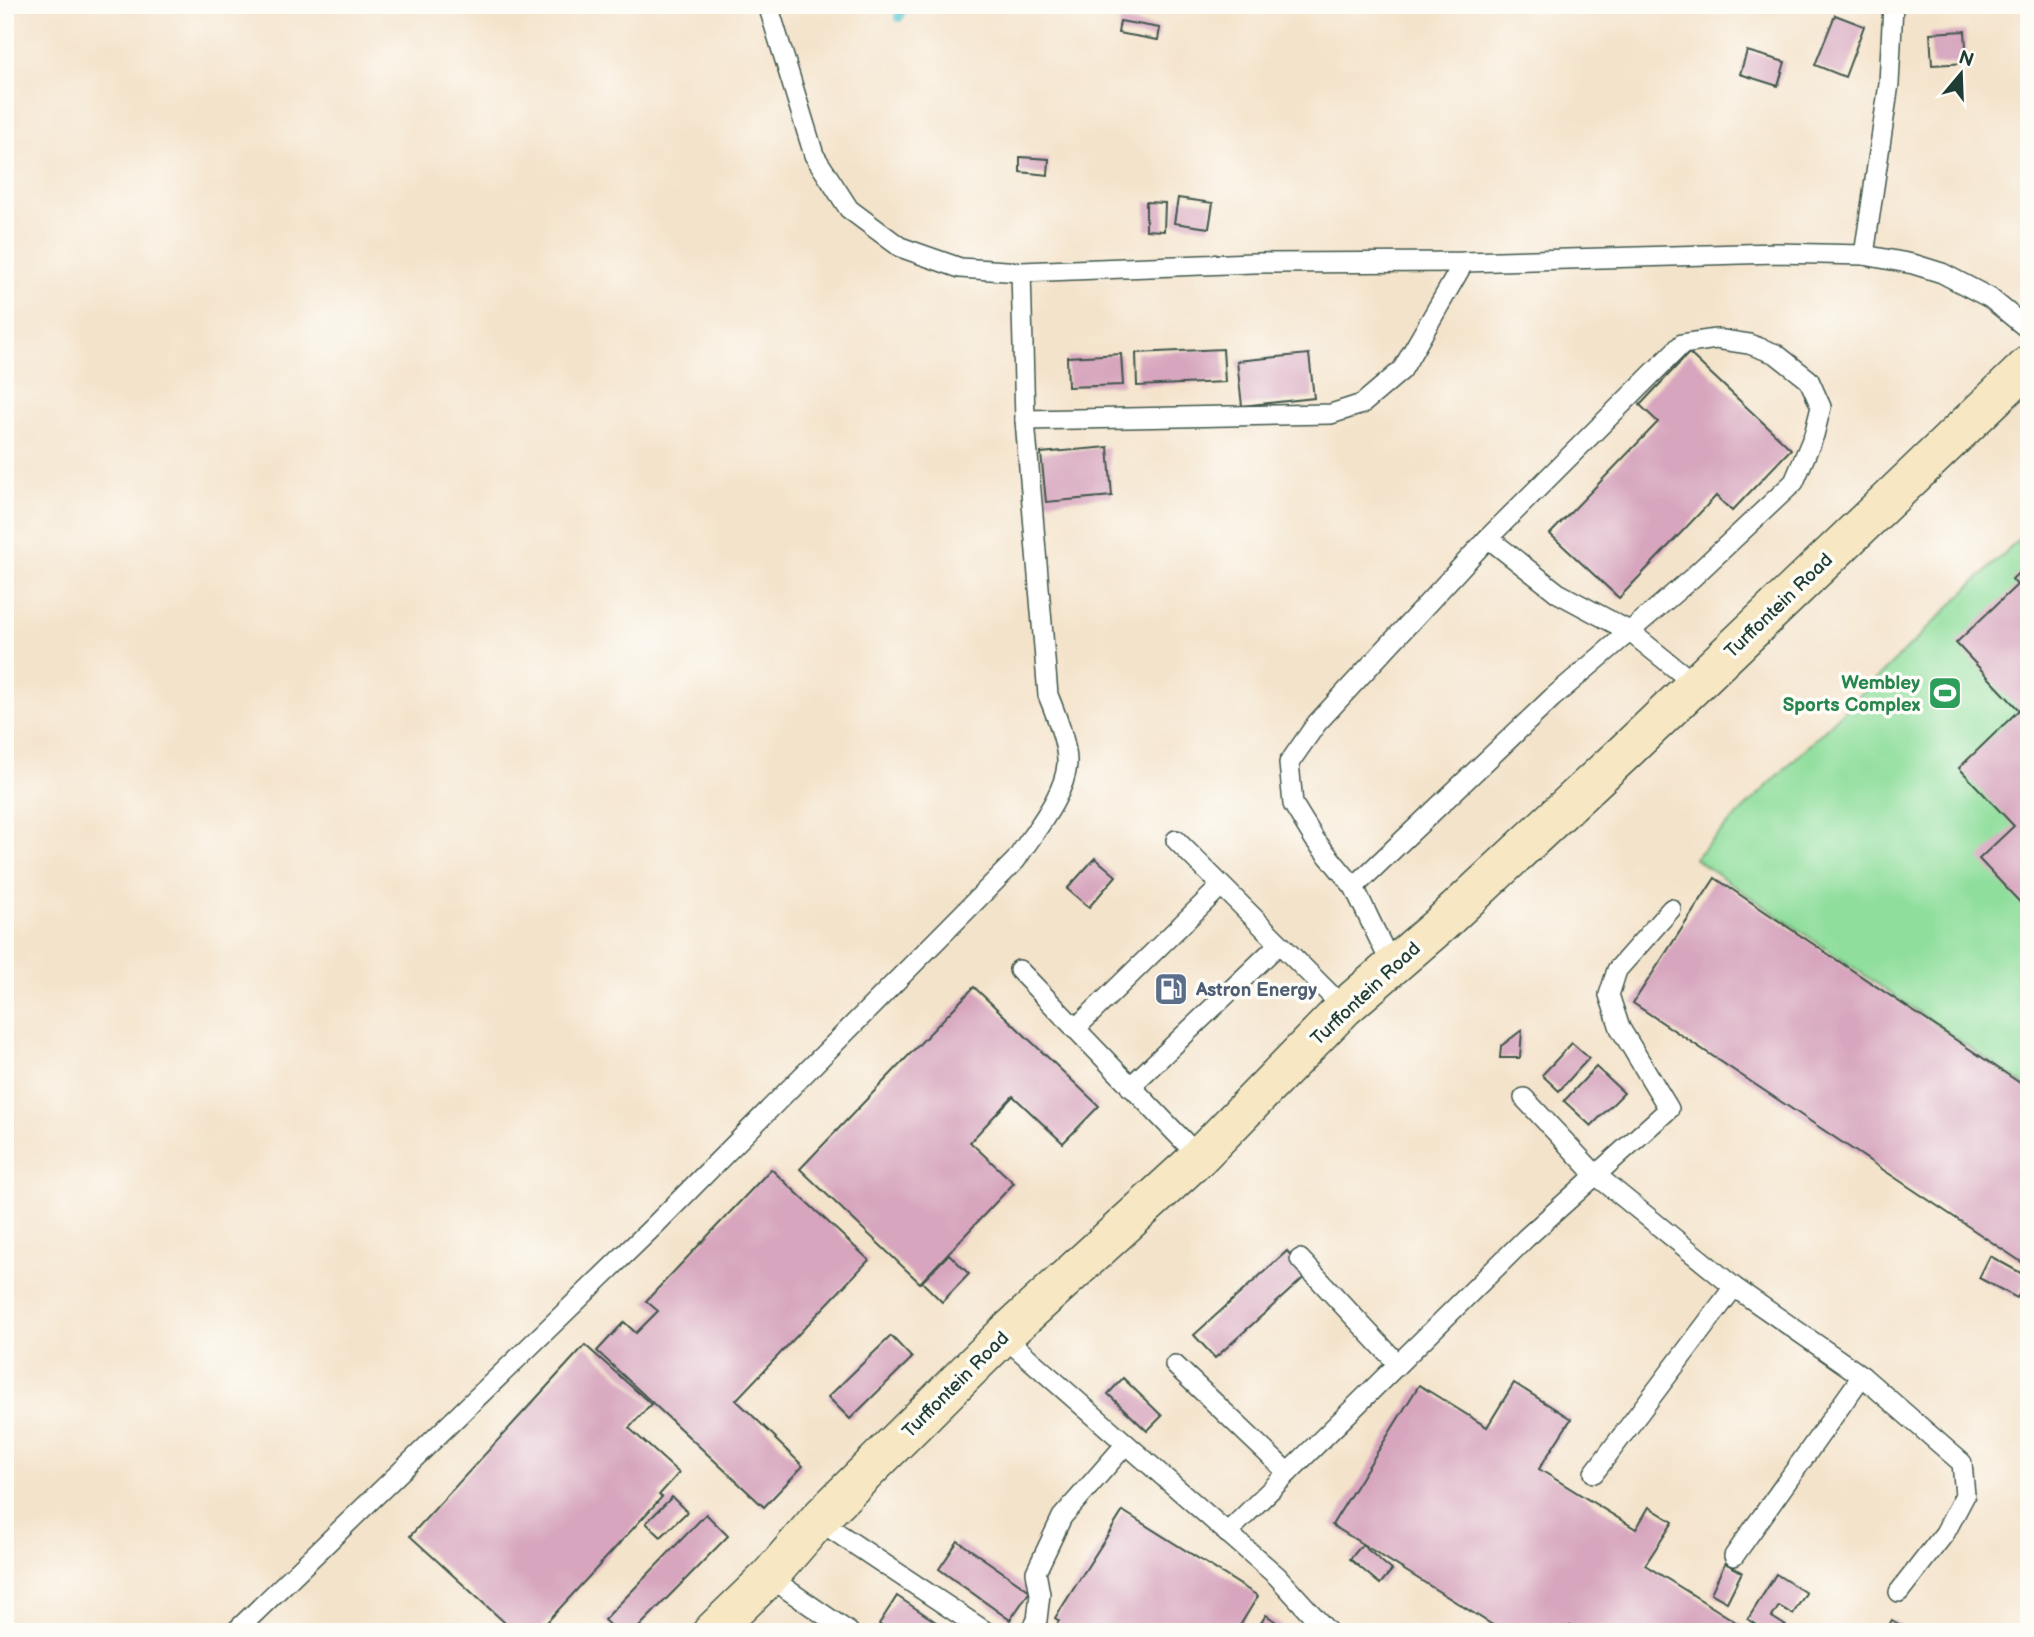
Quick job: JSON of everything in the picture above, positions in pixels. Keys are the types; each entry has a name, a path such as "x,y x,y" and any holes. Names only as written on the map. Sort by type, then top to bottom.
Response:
{"street":[{"name":"Turffontein Road","path":"712,1632 769,1577 818,1520 1003,1336 1199,1157 1344,1008 1450,915 2029,365"}],"lane":[{"path":"768,5 814,155 849,209 900,247 960,268 1021,272 1254,263 1464,262 1776,253 1864,255 1913,264 1942,273 1990,298 2029,330"},
{"path":"1864,255 1889,84 1893,5"},
{"path":"1025,420 1332,414 1362,404 1402,370 1464,262"},
{"path":"235,1632 652,1228 1016,860 1060,791 1067,763 1059,722 1048,695 1025,420 1021,272"},
{"path":"1353,887 1552,698 1692,578 1794,482 1814,435 1821,407 1809,380 1776,355 1749,344 1716,339 1682,344 1488,538 1317,723 1289,763 1293,804 1315,839 1353,887 1392,966"},
{"path":"1488,538 1558,593 1629,631 1695,684"},
{"path":"1176,840 1344,1008"},
{"path":"1075,1029 1222,886"},
{"path":"1227,1533 1526,1238 1669,1109 1620,1028 1609,995 1617,970 1671,909"},
{"path":"1130,1087 1279,944"},
{"path":"1019,970 1199,1157"},
{"path":"1524,1098 1596,1175 1734,1287 1862,1376 1962,1463 1965,1495 1945,1533 1899,1591"},
{"path":"1300,1259 1398,1364"},
{"path":"1594,1473 1734,1287"},
{"path":"1003,1336 1277,1576 1328,1632"},
{"path":"1175,1365 1288,1473"},
{"path":"1734,1556 1862,1376"},
{"path":"1031,1632 1037,1620 1040,1594 1036,1572 1062,1517 1126,1444"},
{"path":"818,1520 986,1632"},
{"path":"769,1577 849,1632"}],"green space":[{"name":"Wembley Sports Complex","path":"2029,529 2029,1088 1694,858"}],"building":[{"path":"1835,15 1864,26 1845,77 1815,65"},
{"path":"1120,21 1160,28 1158,40 1118,33"},
{"path":"1965,31 1967,63 1932,65 1930,33"},
{"path":"1747,51 1785,62 1778,86 1740,74"},
{"path":"1020,157 1049,159 1048,175 1020,172"},
{"path":"1178,198 1213,203 1209,228 1174,223"},
{"path":"1146,202 1165,203 1164,231 1146,230"},
{"path":"1223,349 1225,382 1137,386 1136,353"},
{"path":"1689,353 1791,449 1732,511 1716,496 1619,598 1550,534 1658,422 1640,405"},
{"path":"1121,354 1123,385 1068,387 1067,357"},
{"path":"1309,354 1314,398 1242,406 1237,361"},
{"path":"1108,447 1112,496 1046,502 1041,453"},
{"path":"2029,563 2029,912 1979,859 2014,826 1959,768 2019,710 1956,643 2017,585 2012,579"},
{"path":"1095,858 1116,876 1089,907 1067,889"},
{"path":"1715,878 2029,1089 2029,1267 1633,1003"},
{"path":"974,987 1099,1106 1063,1143 1013,1096 970,1142 1014,1183 920,1283 800,1169"},
{"path":"1522,1030 1520,1058 1500,1058 1501,1046"},
{"path":"1572,1043 1589,1058 1559,1091 1542,1075"},
{"path":"1596,1067 1624,1093 1591,1126 1564,1101"},
{"path":"771,1169 869,1260 736,1400 803,1466 764,1507 597,1351 624,1322 636,1333 658,1311 646,1301"},
{"path":"1287,1251 1308,1274 1215,1358 1194,1335"},
{"path":"949,1254 969,1274 942,1302 922,1282"},
{"path":"1990,1256 2028,1277 2017,1298 1979,1278"},
{"path":"891,1336 912,1358 850,1419 828,1397"},
{"path":"585,1345 651,1404 629,1428 679,1473 659,1495 662,1497 538,1632 515,1632 410,1536"},
{"path":"1123,1378 1162,1416 1147,1431 1108,1394"},
{"path":"1514,1383 1571,1419 1539,1469 1636,1529 1649,1507 1673,1522 1645,1565 1752,1632 1580,1632 1570,1626 1567,1632 1504,1632 1332,1525 1419,1385 1487,1427"},
{"path":"672,1497 687,1512 661,1537 646,1523"},
{"path":"1123,1511 1258,1596 1236,1632 1052,1632 1059,1621 1055,1618"},
{"path":"706,1514 728,1536 634,1632 617,1632 604,1620"},
{"path":"958,1541 1030,1591 1010,1620 939,1569"},
{"path":"1362,1545 1392,1570 1380,1584 1350,1559"},
{"path":"1725,1563 1742,1572 1727,1602 1711,1593"},
{"path":"1776,1574 1806,1593 1793,1614 1779,1606 1772,1617 1786,1626 1782,1632 1768,1632 1748,1619"},
{"path":"897,1596 951,1632 890,1632 879,1624"},
{"path":"1266,1615 1291,1632 1255,1632"},
{"path":"1892,1620 1912,1632 1885,1632"}],"waterway":[{"path":"899,17 903,5"}],"place":[{"name":"Wembley Sports Complex","path":"1945,693"},
{"name":"Astron Energy","path":"1171,989"}]}
